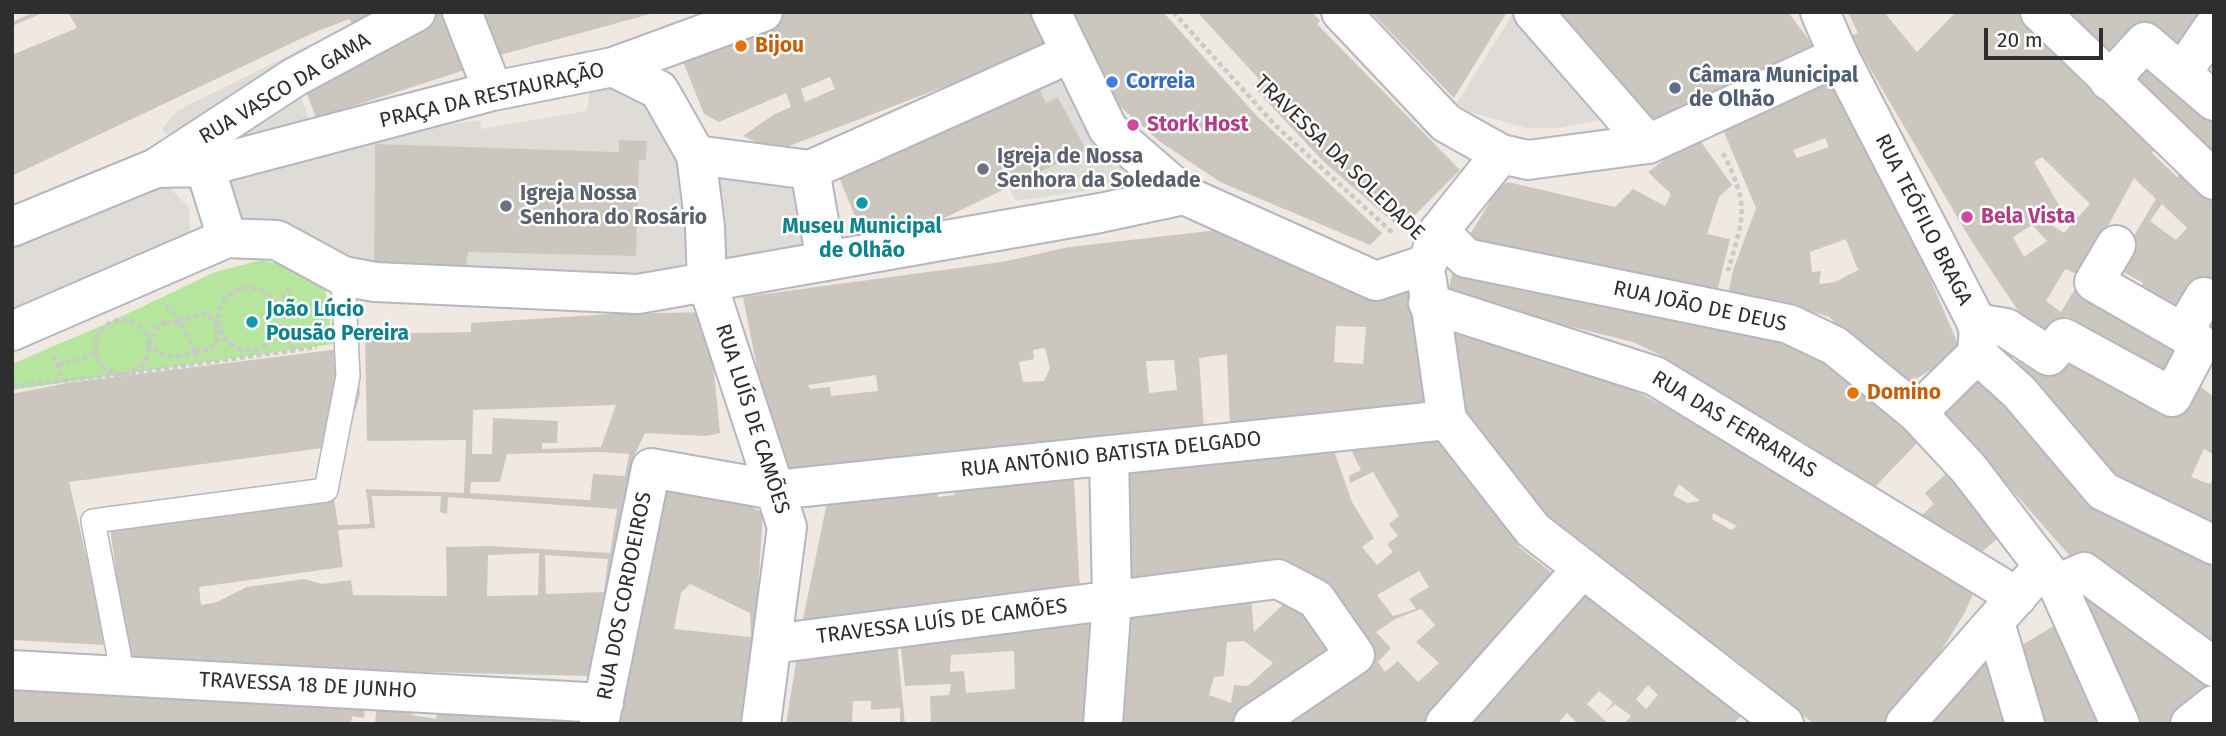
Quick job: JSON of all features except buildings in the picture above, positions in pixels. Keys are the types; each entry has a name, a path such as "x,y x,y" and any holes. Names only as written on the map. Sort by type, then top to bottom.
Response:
{"street":[{"name":"RUA VASCO DA GAMA","path":"156,168 295,77 416,12"},
{"path":"462,12 493,91"},
{"path":"614,67 713,20 762,12"},
{"path":"1051,12 1069,54 1108,129 1184,195 1376,281 1433,248 1501,153"},
{"path":"1341,12 1446,123 1501,153 1528,160 1648,144 1839,56"},
{"path":"1533,12 1648,144"},
{"name":"RUA TEÓFILO BRAGA","path":"1819,12 1977,338"},
{"path":"2040,12 2214,180"},
{"path":"2182,73 2214,26"},
{"path":"2109,81 2145,42 2214,101"},
{"path":"696,155 810,170 1069,54"},
{"name":"PRAÇA DA RESTAURAÇÃO","path":"156,168 205,167 493,91 614,67 659,90 696,155 705,227 706,282"},
{"path":"205,167 227,238"},
{"path":"12,227 156,168"},
{"path":"810,170 826,261"},
{"path":"12,331 227,238 277,240 343,276 374,282 638,294 1100,213 1184,195"},
{"path":"2116,244 2094,282 2196,362"},
{"path":"1433,248 1428,303 1447,420 1533,530 1766,719"},
{"name":"RUA JOÃO DE DEUS","path":"1433,248 1466,258 1789,324 1835,346 1917,413 1969,469 2051,574 2120,724"},
{"name":"RUA LUÍS DE CAMÕES","path":"706,282 787,527 761,724"},
{"path":"1917,413 1977,338 2006,328 2049,356 2064,338 2172,397 2196,362 2204,297 2214,302"},
{"name":"RUA DAS FERRARIAS","path":"1428,303 1655,376 2006,610"},
{"path":"1977,338 2019,392 2104,491 2214,545"},
{"name":"RUA ANTÓNIO BATISTA DELGADO","path":"775,490 1447,420"},
{"path":"1102,724 1112,600 1109,455"},
{"name":"RUA DOS CORDOEIROS","path":"601,713 651,468 775,490"},
{"path":"1445,724 1582,569"},
{"path":"1905,724 2006,610 2051,574 2084,572 2214,667"},
{"name":"TRAVESSA LUÍS DE CAMÕES","path":"772,643 1278,579 1316,599 1354,655 1253,724"},
{"path":"2006,610 2025,724"},
{"name":"TRAVESSA 18 DE JUNHO","path":"12,670 601,713"},
{"path":"2190,724 2214,705"}],"lane":[{"path":"122,676 93,521 326,490 348,376 343,276"}],"path":[{"name":"TRAVESSA DA SOLEDADE","path":"1173,12 1276,126 1433,248"},
{"path":"1706,117 1743,200 1742,220 1718,309"},
{"path":"211,314 221,336 239,348 248,350 265,345 275,335 279,326 276,304 261,290 240,289 225,299 220,308 218,313 187,317 180,323 165,321 156,329 149,343 148,358 142,366 126,374 109,371 96,354 98,334 103,327 120,320 138,324 149,343 166,357 181,357 194,350 206,350 217,344 221,336 220,308"},
{"path":"163,297 201,363"},
{"path":"279,326 289,332 294,351"},
{"path":"265,345 268,354"},
{"path":"12,386 126,374 320,346"},
{"path":"52,349 62,381"},
{"path":"58,365 96,354"}],"green space":[{"path":"262,260 279,264 325,288 333,344 12,390 12,364 110,322 215,272"}],"shaded area":[{"path":"1514,12 1533,12 1623,115 1560,128 1526,128 1470,112 1456,104"},
{"path":"344,28 354,45 295,77 315,138 373,135 480,120 481,129 586,111 592,84 613,67 696,155 810,170 826,261 707,282 375,282 227,238 174,140 162,129 178,110","holes":["619,140 647,142 646,160 639,160 468,252 374,267 375,145 619,152"]},
{"path":"1069,54 1135,154 1111,187 1016,201 1009,188 1085,150 1059,97 1046,103 1039,87"},
{"path":"167,185 190,209 189,238 12,316 12,247 144,191"}],"place":[{"name":"Bijou","path":"741,46"},
{"name":"Correia","path":"1112,82"},
{"name":"Câmara Municipal de Olhão","path":"1675,88"},
{"name":"Stork Host","path":"1133,125"},
{"name":"Igreja de Nossa Senhora da Soledade","path":"983,169"},
{"name":"Museu Municipal de Olhão","path":"862,203"},
{"name":"Igreja Nossa Senhora do Rosário","path":"506,206"},
{"name":"Bela Vista","path":"1967,217"},
{"name":"João Lúcio Pousão Pereira","path":"252,322"},
{"name":"Domino","path":"1853,393"}]}
